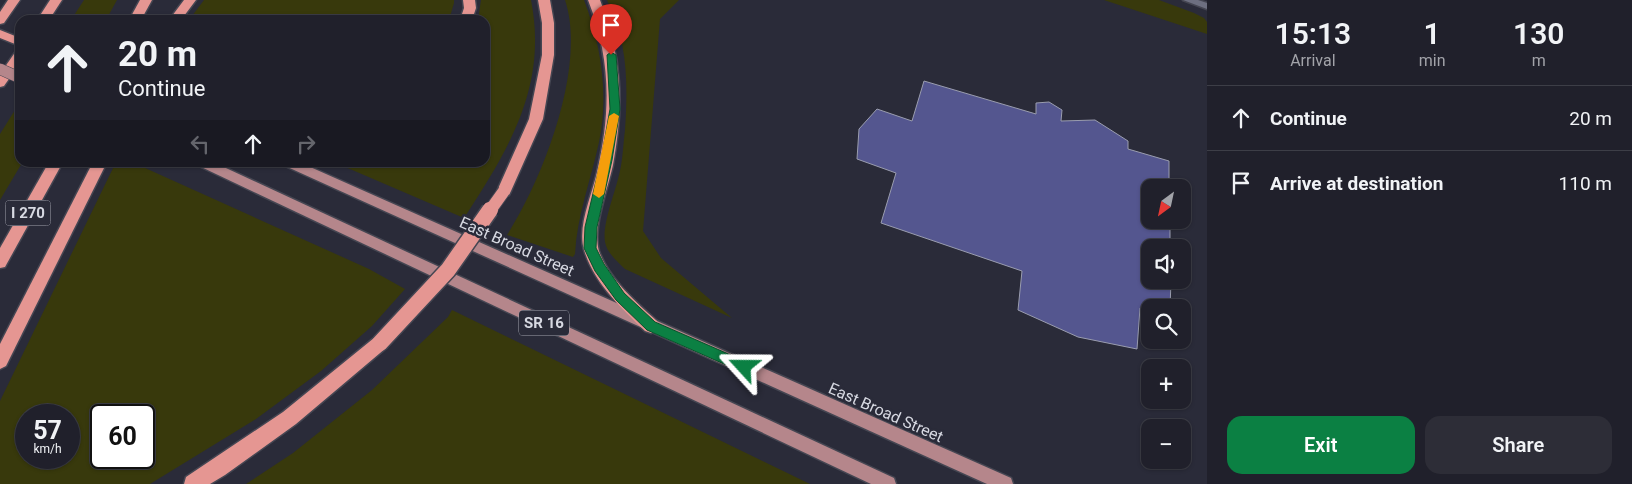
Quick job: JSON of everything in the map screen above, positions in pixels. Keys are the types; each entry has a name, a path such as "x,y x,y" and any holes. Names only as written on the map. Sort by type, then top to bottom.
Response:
{"highway":[{"path":"0,20 14,0"},
{"path":"46,15 56,0"},
{"path":"137,15 146,0"},
{"path":"179,15 190,0"},
{"path":"468,15 470,8 469,0"},
{"path":"193,484 282,426 332,386 380,343 448,270 504,191 536,119 548,55 548,23 544,0"},
{"path":"594,0 600,13 611,55 615,109 607,160 591,227 590,248 600,268 620,297 651,326"},
{"path":"0,34 15,40"},
{"path":"0,83 15,61"},
{"name":"I 270","path":"0,262 53,167"},
{"path":"0,361 97,167"}],"main road":[{"path":"0,69 15,76"},
{"name":"SR 16","path":"212,167 888,484"},
{"name":"East Broad Street","path":"299,167 1005,484"}],"street":[{"path":"1188,0 1207,6"}],"shaded area":[{"path":"84,0 117,0 109,15 74,15"},
{"path":"204,0 454,0 450,15 193,15"},
{"path":"481,0 531,0 535,31 534,61 529,89 521,115 496,167 464,218 345,167 490,167 490,15 479,15"},
{"path":"565,0 584,0 599,52 603,88 602,124 599,142 581,211 573,257 507,235 521,212 547,153 566,89 570,57 570,27"},
{"path":"607,0 679,0 660,19 643,231 661,258 732,318 625,269 613,257 606,246 605,226 622,158 626,96 623,47"},
{"path":"1104,0 1159,0 1204,18 1207,22 1207,34"},
{"path":"15,110 15,167 20,167 0,200 0,134"},
{"path":"114,167 143,167 369,269 405,289 372,326 321,371 256,419 150,484 0,484 0,401"},
{"path":"452,310 810,484 246,484 293,453 372,390 448,317"}],"building":[{"path":"924,81 1036,114 1036,103 1049,102 1062,110 1061,121 1095,120 1128,141 1128,149 1169,161 1169,179 1141,179 1141,229 1170,229 1170,239 1141,239 1141,289 1171,289 1170,299 1141,299 1137,349 1078,337 1018,310 1022,271 881,223 896,173 857,159 859,129 877,109 912,121"}],"slow traffic":[{"path":"599,194 614,116"}],"route":[{"path":"611,55 615,109 607,160 591,227 590,248 600,268 620,297 651,326 744,367"}]}
